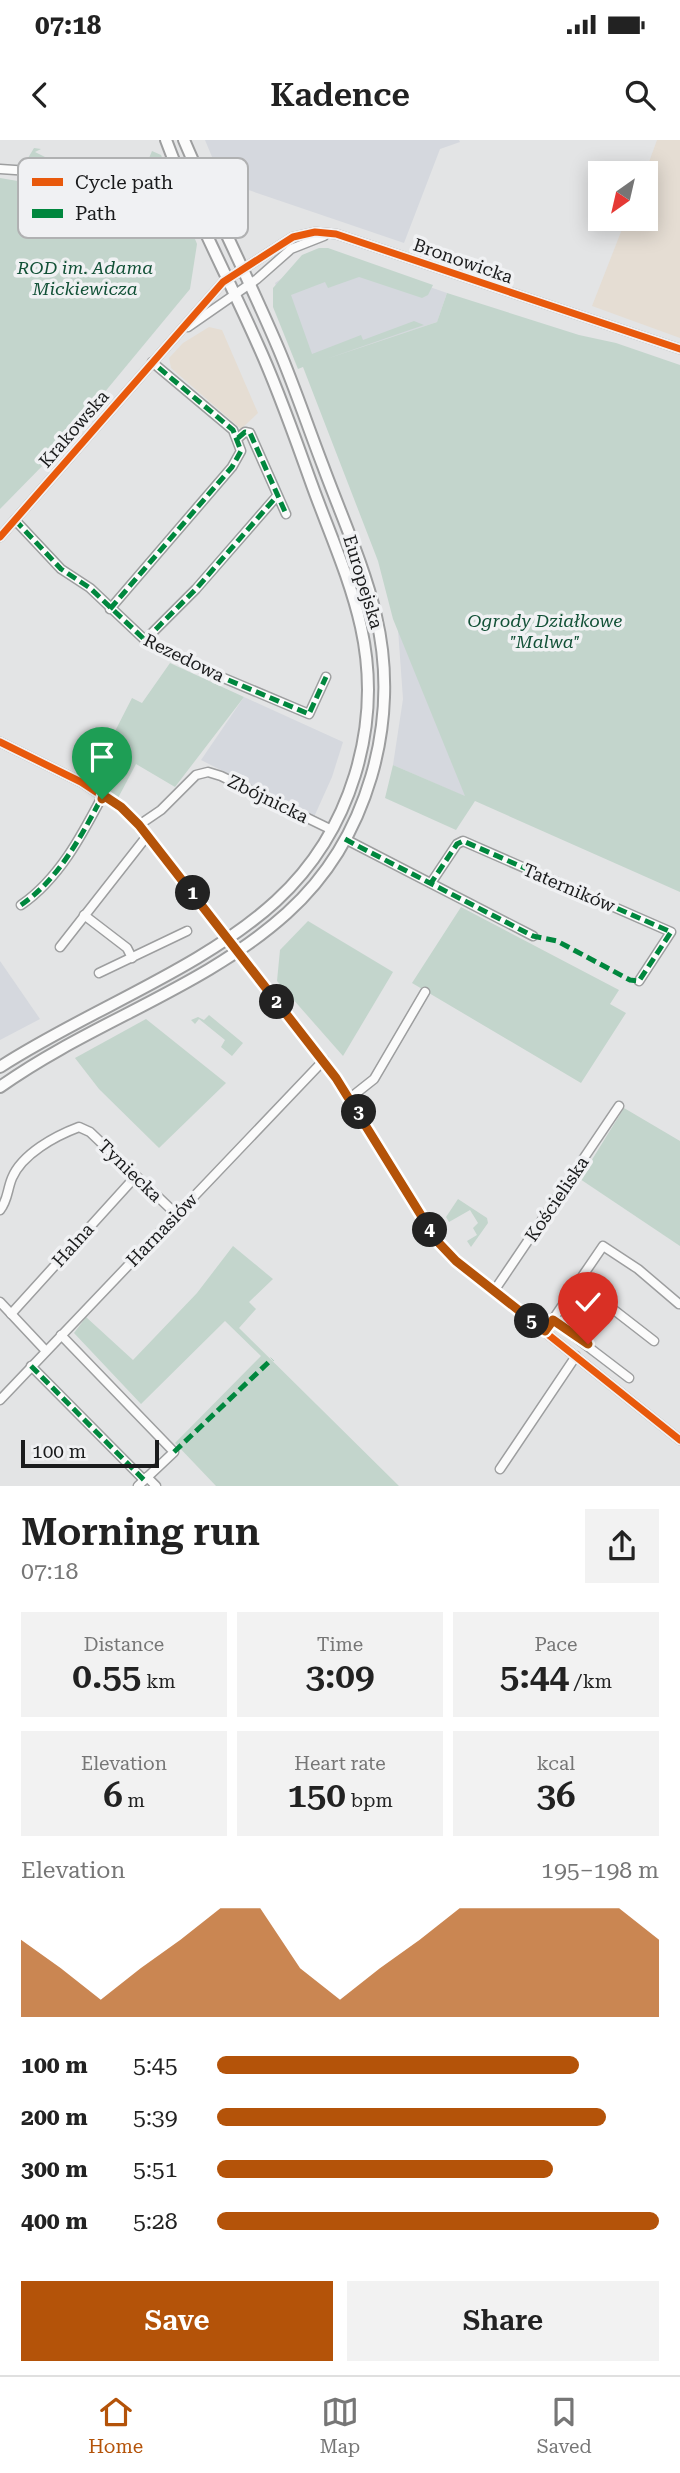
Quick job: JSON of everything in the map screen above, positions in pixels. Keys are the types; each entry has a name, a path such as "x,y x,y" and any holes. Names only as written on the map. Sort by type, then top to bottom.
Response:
{"main road":[{"path":"166,140 173,158"},
{"path":"184,140 192,158"},
{"path":"209,238 234,293"},
{"path":"228,238 249,284"},
{"name":"Europejska","path":"0,1087 238,950 297,903 323,874 345,839 369,787 380,741 384,696 379,630 367,585 326,472 284,362 249,284"},
{"name":"Europejska","path":"0,1067 227,937 278,900 309,864 332,830 355,776 366,726 368,672 361,629 341,560 290,424 234,293"}],"street":[{"path":"0,169 18,170"},
{"name":"Bronowicka","path":"242,269 281,243 304,234 328,233 680,349"},
{"name":"Bronowicka","path":"249,284 305,241 325,236 351,239"},
{"name":"Krakowska","path":"0,537 227,278 242,269"},
{"name":"Krakowska","path":"171,341 249,284"},
{"path":"110,609 237,460 241,451 233,430 152,362"},
{"path":"238,438 245,432 250,433 286,514"},
{"path":"145,640 196,589 278,496"},
{"name":"Rezedowa","path":"15,520 61,569 81,580 145,640 188,663 309,714 326,677"},
{"path":"0,742 103,795 121,807 139,825 324,1060 437,1241 494,1291 680,1440"},
{"name":"Zbójnicka","path":"139,825 161,810 192,778 208,772 222,776 332,830"},
{"path":"22,905 37,894 47,879 62,866 103,795"},
{"path":"60,947 147,836"},
{"path":"345,839 533,936"},
{"name":"Taterników","path":"431,883 457,844 463,841 671,932 639,981"},
{"path":"84,915 127,948 132,958"},
{"path":"99,973 187,931"},
{"path":"350,1098 374,1078 425,992"},
{"name":"Harnasiów","path":"0,1400 324,1060"},
{"name":"Kościeliska","path":"494,1291 619,1106"},
{"name":"Tyniecka","path":"0,1210 6,1201 12,1178 26,1158 79,1127 90,1132 176,1214"},
{"name":"Halna","path":"11,1314 136,1177"},
{"path":"545,1331 603,1246 638,1269 680,1304"},
{"path":"578,1282 654,1341"},
{"path":"0,1301 46,1351"},
{"path":"553,1320 629,1378"},
{"path":"61,1335 174,1452 143,1481"},
{"path":"500,1469 576,1356"},
{"path":"31,1366 143,1481 156,1486"}],"shaded area":[{"path":"205,140 460,142 440,149 404,243 248,190 248,158 212,158"},
{"path":"657,140 680,140 680,338 592,306 621,231 658,231 658,161 649,161"},
{"path":"324,250 447,293 437,322 303,367 275,283"},
{"path":"209,327 222,330 258,413 241,429 171,368 169,358 183,343"},
{"path":"398,629 466,797 393,765 403,699"},
{"path":"244,697 343,742 332,777 314,817 201,760"},
{"path":"0,961 40,1019 0,1040"}],"green space":[{"path":"34,148 41,149 35,152 47,158 28,158"},
{"path":"152,151 162,158 149,158"},
{"name":"ROD im. Adama Mickiewicza","path":"0,178 18,181 18,238 195,238 197,244 190,289 51,457 0,509"},
{"name":"Ogrody Działkowe \"Malwa\"","path":"319,248 328,248 433,285 428,295 422,298 359,277 328,288 325,282 291,295 312,354 361,335 363,340 414,321 424,325 326,359 437,322 447,293 579,335 616,343 680,365 680,892 475,801 456,830 385,798 393,765 465,796 393,619 378,561 303,367 298,369 273,307 273,288 302,255"},
{"path":"170,663 244,697 175,787 136,764 118,798 90,780 132,698 142,703"},
{"path":"461,907 619,990 610,1004 626,1013 581,1083 412,983"},
{"path":"308,921 393,972 343,1056 277,981 280,950"},
{"path":"209,1015 243,1043 232,1056 221,1047 225,1040 199,1019 195,1024 191,1020 198,1017 204,1020"},
{"path":"146,1019 226,1083 159,1148 99,1089 75,1058"},
{"path":"624,1108 680,1141 680,1246 580,1179"},
{"path":"458,1199 487,1218 488,1223 471,1247 467,1241 477,1235 473,1228 478,1223 470,1210 449,1222 446,1217"},
{"path":"233,1246 273,1279 249,1302 256,1309 239,1328 399,1486 216,1486 175,1443 261,1356 225,1321 141,1404 74,1333 86,1317 133,1360 197,1293"}],"marked path":[{"path":"110,609 232,467 241,451 233,430 152,362"},
{"path":"238,438 245,432 250,433 286,514"},
{"path":"145,640 196,589 277,496"},
{"path":"15,520 61,569 90,588 145,640 188,663 309,714 326,677"},
{"path":"21,905 58,869 78,841 103,795"},
{"path":"345,839 533,936 557,941 630,980 639,981 671,932 463,841 457,844 431,883"},
{"path":"174,1452 272,1359"},
{"path":"31,1366 144,1480"}],"cycle path":[{"path":"0,537 223,282 293,237 315,232 336,234 680,349"},
{"path":"0,742 81,782 128,813 336,1078 437,1241 456,1261 680,1440"}],"route":[{"path":"102,799 103,795 114,802 139,825 324,1060 368,1126 437,1241 456,1261 545,1331 553,1320 588,1344"}]}
